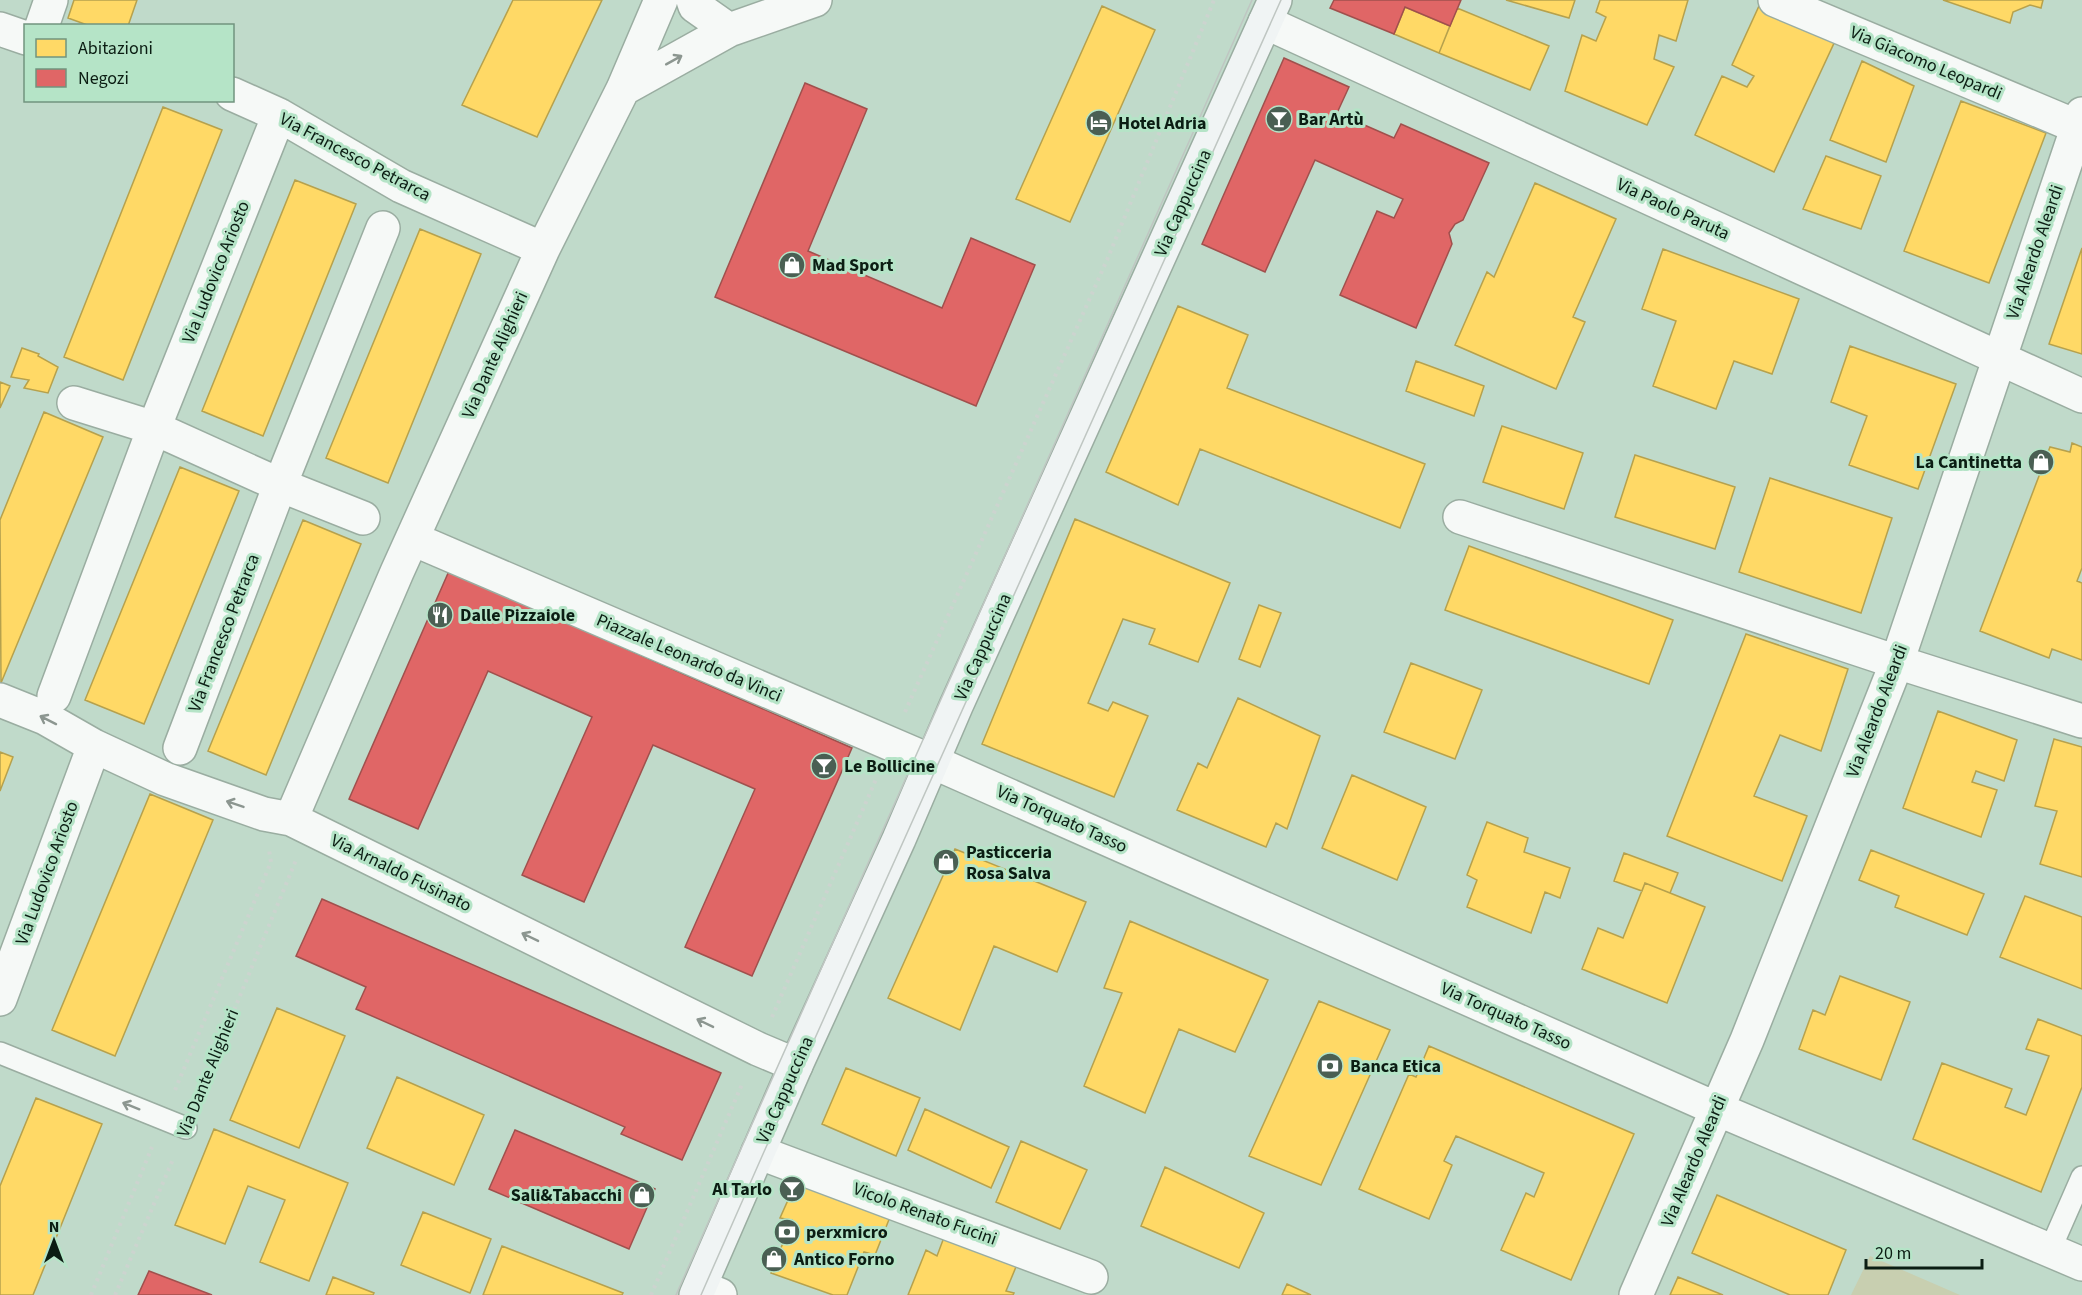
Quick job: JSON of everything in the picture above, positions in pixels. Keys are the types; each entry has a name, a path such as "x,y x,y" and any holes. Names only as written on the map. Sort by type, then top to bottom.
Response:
{"street":[{"path":"43,24 51,0"},
{"name":"Via Dante Alighieri","path":"278,816 412,539 543,249 623,89 661,0"},
{"path":"693,0 695,6 729,30"},
{"path":"623,89 729,30 815,0"},
{"name":"Via Giacomo Leopardi","path":"1775,0 2081,124"},
{"name":"Via Paolo Paruta","path":"1270,11 1999,359 2082,396"},
{"name":"Via Cappuccina","path":"705,1292 758,1152 796,1065 1270,11"},
{"path":"0,29 24,37"},
{"name":"Via Francesco Petrarca","path":"234,95 279,116 401,186 543,249"},
{"name":"Via Ludovico Ariosto","path":"54,696 154,428 279,116"},
{"name":"Via Aleardo Aleardi","path":"1636,1295 1747,1040 1897,662 2081,124"},
{"name":"Via Francesco Petrarca","path":"180,748 280,485 383,228"},
{"path":"74,403 154,428 280,485 363,518"},
{"path":"1460,517 2082,721"},
{"name":"Piazzale Leonardo da Vinci","path":"412,539 933,762"},
{"name":"Via Arnaldo Fusinato","path":"0,700 45,718 94,746 165,779 278,816 752,1061 796,1065"},
{"name":"Via Ludovico Ariosto","path":"0,999 94,746"},
{"name":"Via Torquato Tasso","path":"933,762 1717,1109 2082,1264"},
{"name":"Vicolo Renato Fucini","path":"758,1152 1091,1276"}],"lane":[{"path":"0,1053 186,1128"},
{"path":"2050,1250 2082,1177"}],"path":[{"path":"651,1295 891,744 1107,260 1214,0"},
{"path":"92,1295 271,862 278,816"},
{"name":"Via Dante Alighieri","path":"115,1295 300,852"}],"green space":[{"path":"1870,1256 1960,1295 1851,1295"}],"building: Abitazioni":[{"path":"74,0 137,0 129,24 84,24 68,18"},
{"path":"513,0 602,0 537,137 462,105"},
{"path":"1506,0 1575,0 1569,18"},
{"path":"1600,0 1688,0 1676,41 1659,35 1654,59 1674,67 1647,125 1565,91 1582,35 1596,41 1606,17 1596,12"},
{"path":"1943,0 2043,0 2041,8 2030,5 2013,12 2010,23"},
{"path":"1102,6 1155,30 1070,222 1016,199"},
{"path":"1759,6 1835,41 1774,172 1695,135 1722,76 1747,87 1754,76 1732,65"},
{"path":"1405,7 1450,26 1439,53 1394,34"},
{"path":"1457,8 1549,46 1530,90 1439,53"},
{"path":"1862,61 1914,86 1886,162 1830,140"},
{"path":"1961,101 2046,133 1989,283 1904,251"},
{"path":"163,107 222,130 123,380 64,357"},
{"path":"1826,156 1881,176 1861,229 1803,209"},
{"path":"295,180 356,204 263,436 202,411"},
{"path":"1535,183 1616,219 1573,317 1585,322 1556,389 1455,345 1487,272 1494,277"},
{"path":"420,229 481,254 388,483 326,458"},
{"path":"2082,248 2082,354 2049,344"},
{"path":"1663,249 1799,299 1772,374 1734,361 1716,409 1653,386 1676,321 1642,309"},
{"path":"1178,306 1248,335 1227,388 1425,464 1400,528 1200,449 1178,505 1106,472"},
{"path":"1850,346 1956,384 1918,489 1849,465 1867,416 1831,402"},
{"path":"22,348 39,354 38,356 58,367 48,393 24,388 29,380 11,377"},
{"path":"1416,361 1484,386 1474,416 1406,391"},
{"path":"0,382 10,386 0,408"},
{"path":"44,412 103,437 1,683 0,520"},
{"path":"1502,426 1583,453 1564,509 1483,482"},
{"path":"2072,443 2082,447 2082,568 2077,581 2082,583 2082,660 2052,649 2049,658 1980,631 2050,447 2070,452"},
{"path":"1635,455 1735,487 1715,549 1615,517"},
{"path":"180,467 239,491 144,724 85,700"},
{"path":"1770,478 1892,518 1861,613 1739,572"},
{"path":"1075,519 1230,583 1198,662 1149,644 1155,629 1123,619 1088,703 1108,711 1113,702 1148,716 1114,797 982,744"},
{"path":"303,520 361,544 266,775 208,751"},
{"path":"1469,546 1673,620 1649,684 1445,610"},
{"path":"1259,605 1281,613 1260,667 1239,659"},
{"path":"1746,634 1848,669 1821,751 1780,735 1754,796 1807,816 1782,881 1667,836"},
{"path":"1411,663 1482,690 1455,759 1384,732"},
{"path":"1238,698 1320,736 1287,829 1276,823 1266,847 1177,810 1198,763 1207,768"},
{"path":"1938,711 2017,740 2004,781 1976,771 1972,782 1997,790 1981,837 1903,808"},
{"path":"2054,739 2082,747 2082,877 2040,864 2057,811 2035,806"},
{"path":"0,752 13,757 0,791"},
{"path":"1352,775 1426,807 1397,880 1322,848"},
{"path":"150,794 213,820 115,1056 52,1030"},
{"path":"1487,822 1528,838 1524,852 1570,868 1560,898 1545,892 1531,933 1467,907 1477,880 1467,875"},
{"path":"955,849 1086,902 1057,972 994,946 960,1030 888,998"},
{"path":"1871,850 1984,894 1967,935 1895,907 1899,896 1859,880"},
{"path":"1624,853 1678,873 1670,893 1645,883 1642,891 1614,881"},
{"path":"1645,883 1705,907 1667,1003 1582,969 1598,928 1623,938"},
{"path":"2025,896 2082,917 2082,989 2000,957"},
{"path":"1130,921 1268,980 1235,1052 1179,1029 1145,1113 1084,1086 1122,993 1104,988"},
{"path":"1840,976 1910,1002 1881,1080 1799,1049 1813,1010 1825,1015"},
{"path":"1319,1001 1390,1030 1321,1185 1249,1156"},
{"path":"277,1008 345,1036 299,1148 230,1120"},
{"path":"2038,1019 2082,1036 2082,1087 2041,1192 1913,1139 1942,1063 2012,1089 2005,1107 2026,1115 2049,1056 2026,1049"},
{"path":"1429,1046 1634,1134 1571,1280 1501,1250 1526,1193 1534,1197 1544,1173 1456,1136 1444,1161 1452,1165 1429,1219 1359,1189 1409,1074 1416,1077"},
{"path":"846,1068 920,1098 896,1156 822,1124"},
{"path":"397,1077 484,1115 454,1185 367,1148"},
{"path":"36,1098 102,1124 33,1295 0,1295 0,1186"},
{"path":"925,1109 1009,1147 991,1188 908,1150"},
{"path":"214,1129 348,1183 309,1281 260,1262 285,1200 248,1186 225,1244 175,1225"},
{"path":"1021,1141 1087,1170 1060,1229 996,1202"},
{"path":"1165,1167 1264,1213 1239,1268 1141,1226"},
{"path":"797,1180 890,1217 875,1255 864,1252 847,1295 833,1295 771,1273 792,1220 780,1218"},
{"path":"1717,1195 1846,1250 1828,1295 1790,1295 1692,1253"},
{"path":"423,1212 491,1239 470,1293 401,1265"},
{"path":"946,1232 1018,1262 1006,1291 1014,1293 1013,1295 908,1295 926,1250 937,1256"},
{"path":"502,1246 623,1293 622,1295 483,1295"},
{"path":"333,1277 374,1293 373,1295 326,1295"},
{"path":"1678,1277 1723,1295 1670,1295"},
{"path":"1287,1284 1311,1295 1282,1295"}],"building: Negozi":[{"path":"1334,0 1461,0 1450,26 1405,7 1394,34 1330,8"},
{"path":"1284,58 1349,87 1337,113 1394,138 1401,124 1489,163 1463,220 1455,224 1449,233 1452,244 1416,328 1340,295 1377,211 1394,218 1403,199 1315,160 1265,272 1202,244"},
{"path":"805,83 867,109 808,251 942,308 971,238 1035,265 976,406 715,297"},
{"path":"449,571 852,748 752,976 685,947 755,789 653,745 584,902 522,875 592,717 488,671 418,829 349,799"},
{"path":"322,899 721,1073 682,1160 621,1134 625,1127 356,1009 366,987 296,956"},
{"path":"515,1130 655,1189 629,1249 489,1189"},
{"path":"149,1271 212,1295 138,1295"}],"tram line":[{"path":"676,1295 1252,0"},
{"path":"701,1295 1281,0"}],"place":[{"name":"Bar Artù","path":"1279,119"},
{"name":"Hotel Adria","path":"1099,123"},
{"name":"Mad Sport","path":"792,265"},
{"name":"La Cantinetta","path":"2041,462"},
{"name":"Dalle Pizzaiole","path":"440,615"},
{"name":"Le Bollicine","path":"824,766"},
{"name":"Pasticceria Rosa Salva","path":"946,862"},
{"name":"Banca Etica","path":"1330,1066"},
{"name":"Al Tarlo","path":"792,1189"},
{"name":"Sali&Tabacchi","path":"642,1195"},
{"name":"perxmicro","path":"787,1232"},
{"name":"Antico Forno","path":"774,1259"}]}
